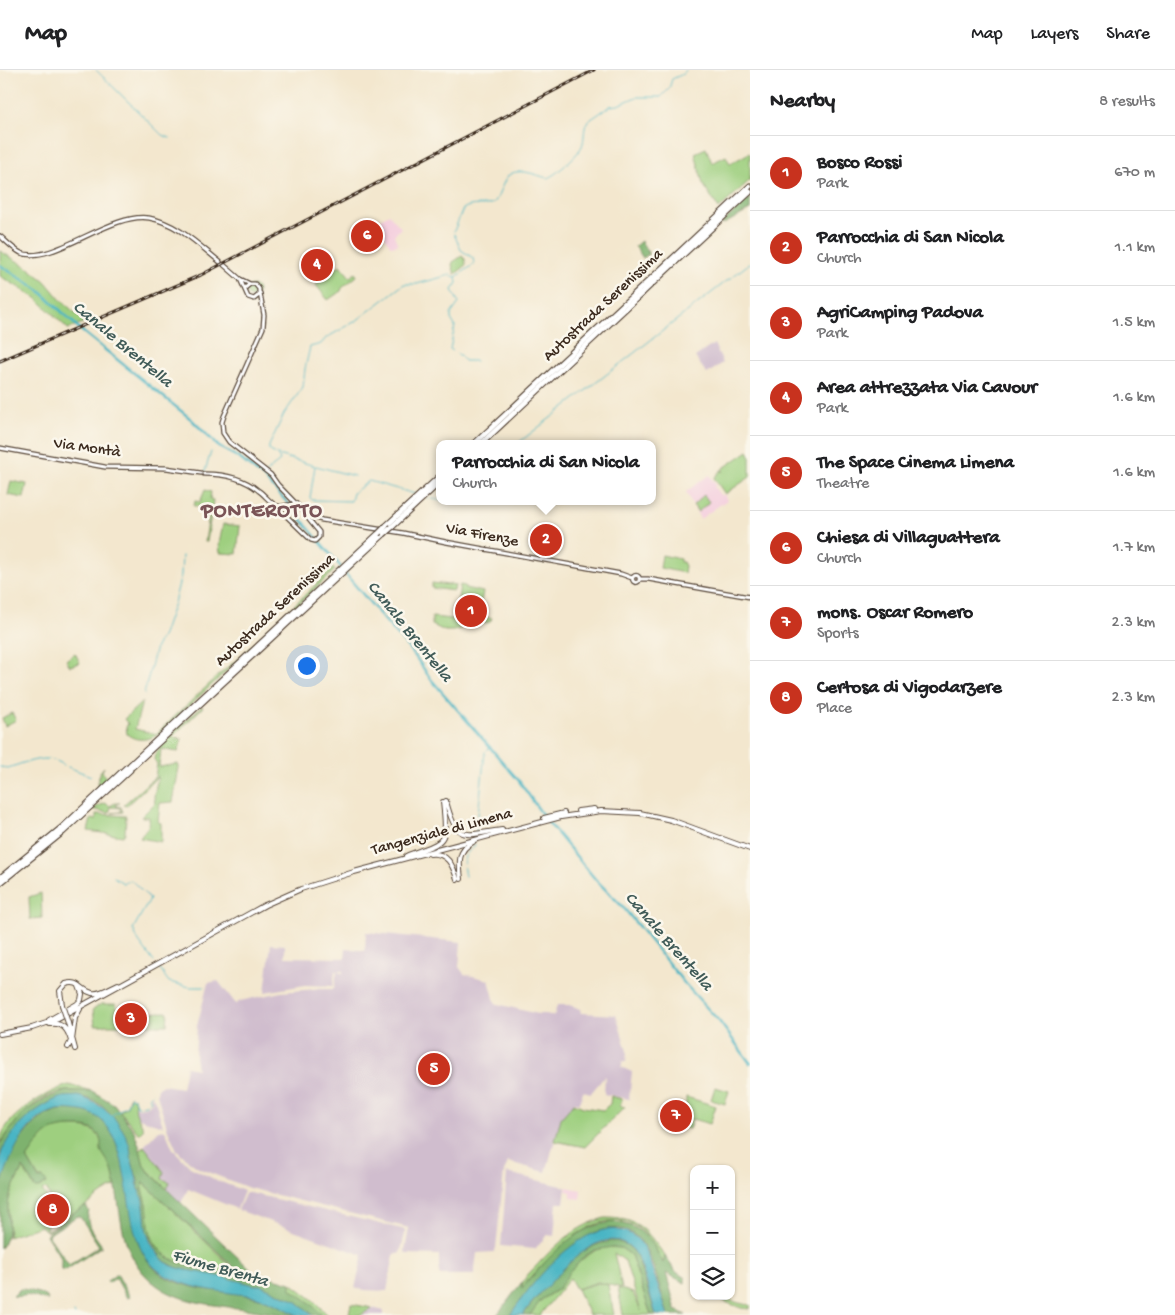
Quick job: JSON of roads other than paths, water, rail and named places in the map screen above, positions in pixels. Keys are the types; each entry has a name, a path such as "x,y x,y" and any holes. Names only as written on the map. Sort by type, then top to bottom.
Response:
{"highway":[{"name":"Autostrada Serenissima","path":"478,440 750,186"},
{"name":"Autostrada Serenissima","path":"484,440 750,192"},
{"name":"Autostrada Serenissima","path":"348,565 436,480"},
{"name":"Autostrada Serenissima","path":"0,878 65,825 130,767 436,486"},
{"name":"Autostrada Serenissima","path":"0,883 63,832 130,767"},
{"path":"408,856 432,847 442,839 446,825 444,801 452,823 463,834 470,835 502,831"},
{"name":"Tangenziale di Limena","path":"156,964 264,903 291,891 408,856 586,810 642,811 671,818 750,848"},
{"path":"408,856 440,854 450,861 459,879 460,855 466,847 502,831"},
{"path":"0,1032 21,1029 49,1020 156,964"},
{"path":"22,1031 51,1022 156,964"},
{"path":"75,1049 62,1005 61,989 66,984 72,983 78,984 94,993 118,984"},
{"path":"49,1020 72,1008 81,1000 81,990 72,983"},
{"path":"0,1032 22,1031 55,1023 60,1024 66,1029 70,1039 69,1047 73,1038 74,1018 77,1013 101,996"}],"main road":[{"path":"0,236 13,248 22,253 40,254 121,222 145,218 159,221 181,232 240,279 257,285 264,315 263,328 224,416 222,427 229,442 267,471 299,506 318,532 317,539 311,540 272,502"},
{"path":"240,279 245,288 246,296 259,301 262,305"},
{"path":"245,288 250,284"},
{"path":"254,299 260,293"},
{"name":"Via Montà","path":"0,448 105,467 166,468 226,476 242,480 256,488 277,506 299,506"},
{"path":"288,496 291,501 284,510 288,517"},
{"name":"Via Firenze","path":"304,513 316,518 387,529 614,572 632,578 636,575 639,579 750,597"},
{"path":"312,524 312,520 316,518"}],"water":[{"path":"78,1096 96,1103 111,1115 127,1138 143,1201 147,1233 163,1260 180,1268 261,1285 296,1301 313,1315 297,1315 254,1296 188,1285 168,1277 151,1264 140,1248 120,1154 112,1134 100,1119 81,1111 58,1110 46,1114 36,1121 20,1141 8,1165 0,1188 1,1154 10,1136 24,1120 41,1107 61,1097"},
{"path":"608,1229 627,1233 640,1241 648,1255 668,1315 656,1315 643,1271 633,1250 623,1242 612,1240 590,1247 569,1263 523,1315 510,1315 540,1276 566,1251 594,1233"}],"waterway":[{"path":"96,70 162,135 170,138"},
{"path":"454,231 463,209 494,203 505,180 511,174 521,172 547,178 551,176 566,165 580,150 587,122 610,106 618,105 636,97 661,97 669,89 672,79 683,74 686,70"},
{"path":"263,477 280,461 278,456 269,450 269,446 284,414 303,387 310,347 321,344 326,338 356,321 404,284 417,284 450,275 456,277 473,265 473,258 461,250 454,234"},
{"path":"522,440 750,263"},
{"name":"Canale Brentella","path":"0,265 40,291 83,332 191,419 219,447 239,458 263,477 286,501 341,567"},
{"path":"456,277 457,283 452,290 459,303 451,314 451,319 455,326 450,349 461,356 464,361 476,361"},
{"path":"205,471 211,452"},
{"path":"278,455 315,466 310,498 312,500 351,501 353,493 369,481 415,494"},
{"path":"316,466 354,476"},
{"path":"427,498 436,500"},
{"path":"144,694 156,647 163,635 174,603 181,575 182,556"},
{"name":"Canale Brentella","path":"344,572 415,656 430,678 519,781 544,817"},
{"name":"Canale Brentella","path":"487,750 490,747"},
{"path":"476,833 485,752"},
{"path":"28,762 47,759 64,765"},
{"path":"0,767 8,768 26,762"},
{"path":"68,767 91,776"},
{"name":"Canale Brentella","path":"547,821 596,880 623,907 685,984 719,1021 750,1063"},
{"path":"465,876 464,860 475,845"},
{"path":"114,877 123,883 131,880 150,899 133,929 139,942 154,962"},
{"path":"158,967 169,982 190,987 204,987"},
{"path":"112,1115 127,1105 130,1097 134,1098 139,1106 146,1105 151,1100 149,1097 152,1094"}],"railway":[{"path":"0,361 201,275 594,70"}],"place":[{"name":"Chiesa di Villaguattera","path":"367,236"},
{"name":"Area attrezzata Via Cavour","path":"317,265"},
{"name":"Parrocchia di San Nicola","path":"546,540"},
{"name":"Bosco Rossi","path":"471,611"},
{"name":"AgriCamping Padova","path":"131,1019"},
{"name":"The Space Cinema Limena","path":"434,1069"},
{"name":"mons. Oscar Romero","path":"676,1116"},
{"name":"Certosa di Vigodarzere","path":"53,1210"}],"district":[{"name":"PONTEROTTO","path":"262,512"}],"water label":[{"name":"Fiume Brenta","path":"220,1269"}]}
